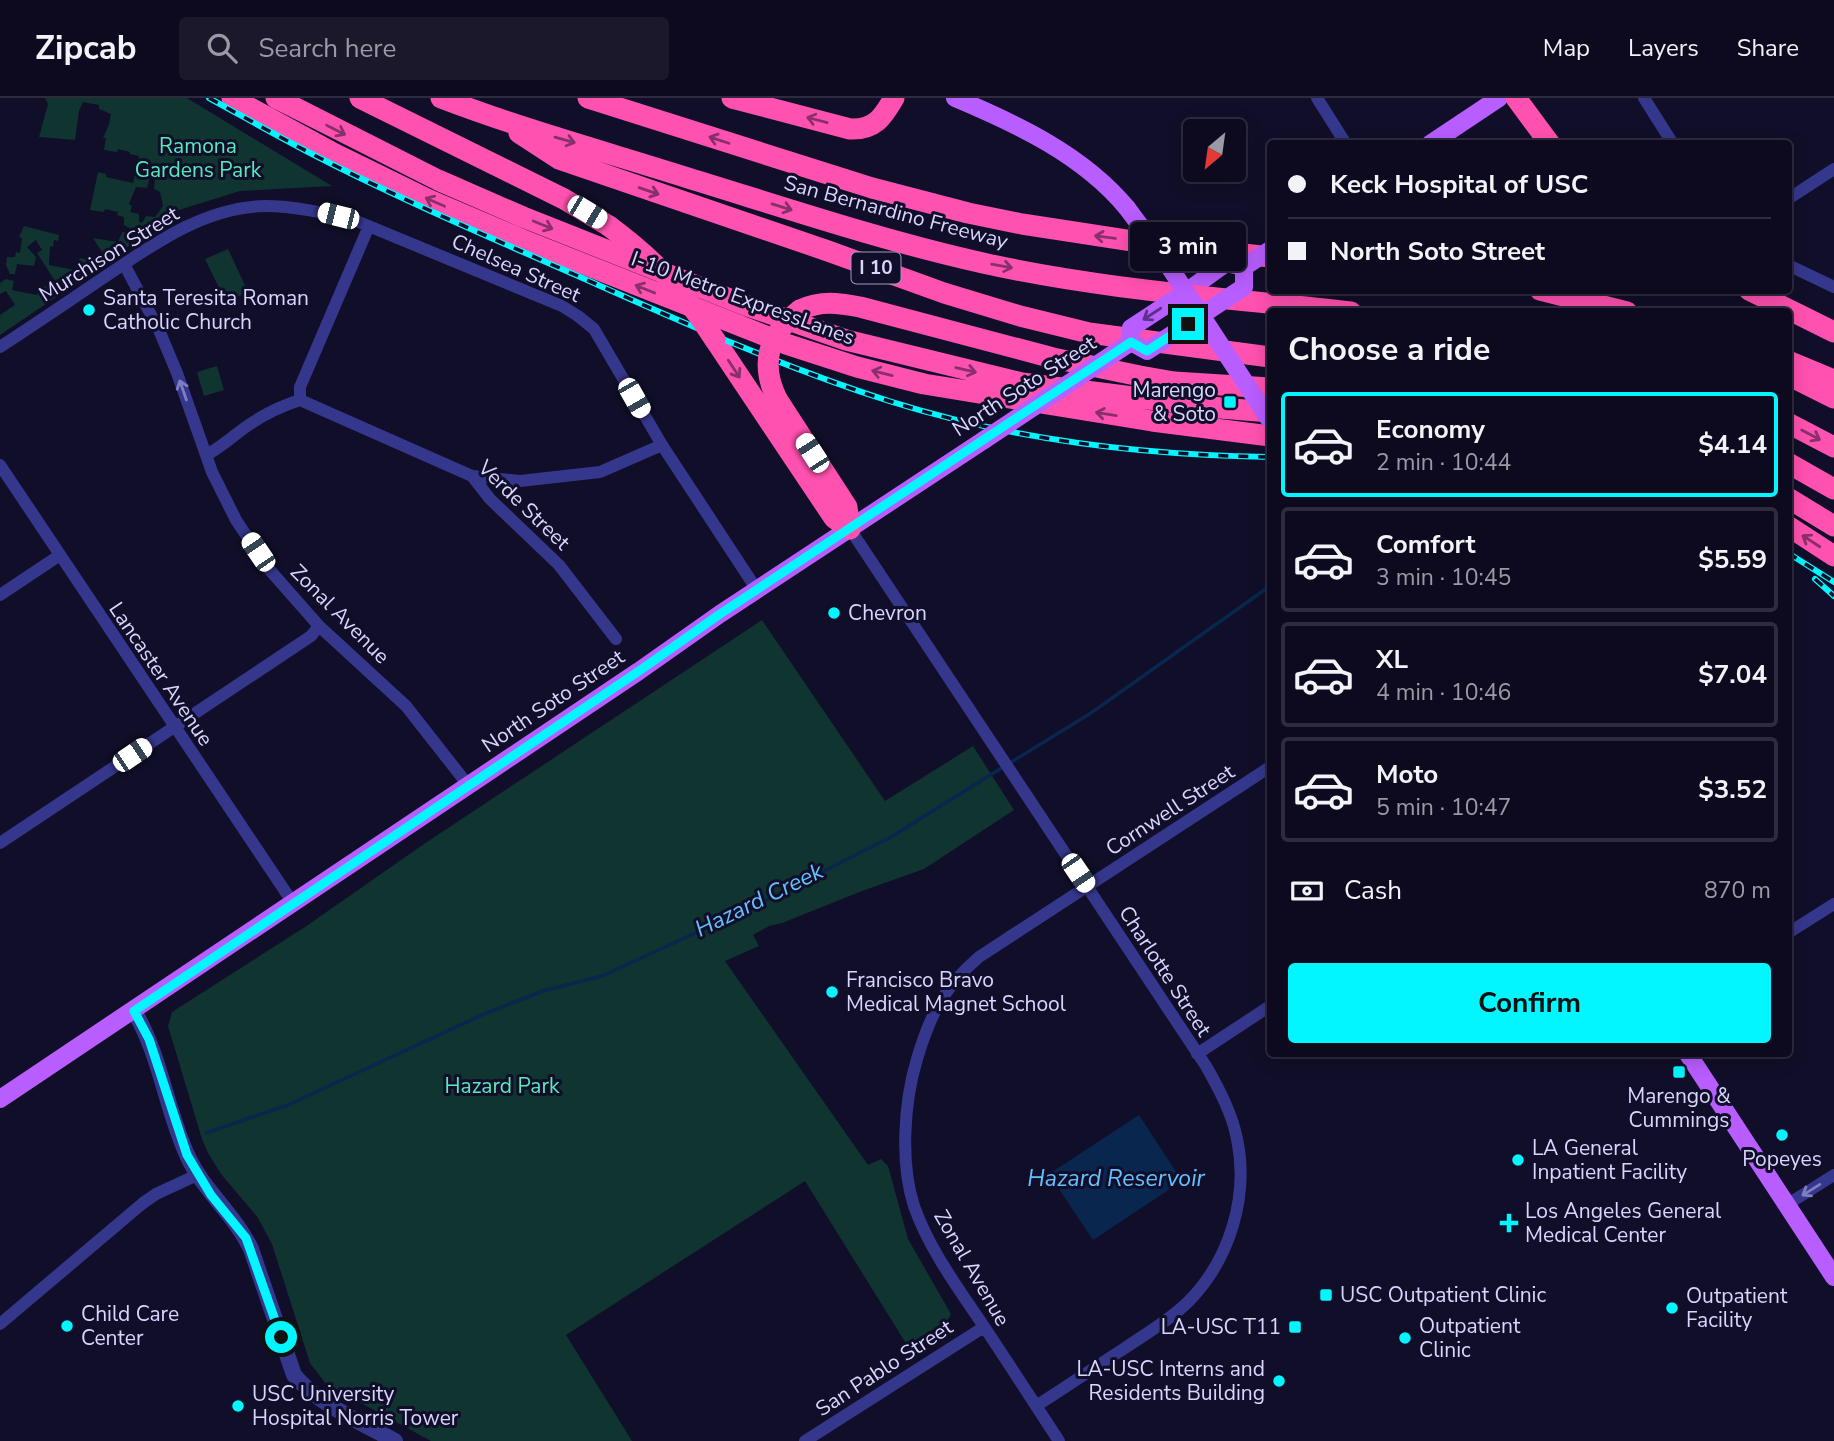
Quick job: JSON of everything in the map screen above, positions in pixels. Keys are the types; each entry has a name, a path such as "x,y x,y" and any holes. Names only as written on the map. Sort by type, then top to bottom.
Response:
{"highway":[{"name":"I-10 Metro ExpressLanes","path":"232,98 335,154 429,200 786,344 857,367 924,384 1152,421 1267,436"},
{"name":"I-10 Metro ExpressLanes","path":"276,98 438,180 523,217 745,305 846,340 1022,383 1267,412"},
{"path":"360,98 564,199 609,226 642,251 671,279 696,311 834,518 850,529"},
{"name":"San Bernardino Freeway","path":"441,98 499,121 906,244 985,263 1116,285 1316,308"},
{"name":"San Bernardino Freeway","path":"588,98 872,188 968,213 1139,242 1267,257"},
{"path":"732,98 850,129 868,128 883,117 894,98"},
{"path":"868,128 880,111 881,98"},
{"path":"1516,98 1547,140"},
{"name":"I 10","path":"499,121 559,159 944,293 1020,316 1089,332 1267,357"},
{"path":"1556,294 1611,308"},
{"path":"1757,294 1785,308"},
{"path":"850,529 847,507 777,398 768,371 770,349 782,326 800,310 819,303 860,307 1053,358 1140,376 1174,382 1267,388"},
{"path":"1792,311 1834,332"},
{"path":"1792,363 1834,380"},
{"path":"1792,377 1834,398"},
{"path":"1792,425 1834,447"},
{"path":"1792,466 1834,489"},
{"path":"1792,500 1834,526"},
{"path":"1792,529 1834,556"}],"main road":[{"path":"955,98 1032,134 1104,184 1159,251 1267,416"},
{"path":"1436,140 1499,98"},
{"name":"North Soto Street","path":"2,1093 134,1011 757,590 1131,342 1131,328 1226,263 1244,267 1267,252"},
{"path":"1131,342 1147,351 1244,286 1244,267"},
{"path":"1690,1057 1834,1277"}],"street":[{"path":"1317,98 1343,140"},
{"path":"1644,98 1670,140"},
{"path":"1792,196 1834,169"},
{"name":"Murchison Street","path":"0,348 124,264 193,223 226,212 264,206 322,212 369,226"},
{"path":"206,455 271,412 300,400 300,387 369,226"},
{"name":"Chelsea Street","path":"369,226 562,306 594,329 662,445 757,590"},
{"name":"Zonal Avenue","path":"124,264 159,330 218,484 249,540 268,568 319,626 406,706 468,785"},
{"path":"1792,267 1834,287"},
{"name":"Verde Street","path":"300,400 472,476 490,499 559,565 616,639"},
{"path":"472,476 520,481 600,472 662,445"},
{"name":"Lancaster Avenue","path":"0,465 293,903"},
{"name":"Charlotte Street","path":"850,529 1197,1055 1221,1094 1237,1137 1240,1161 1237,1211 1223,1252 1201,1287 1177,1312 1036,1406"},
{"path":"0,595 60,555"},
{"path":"0,843 311,636 319,626"},
{"name":"Cornwell Street","path":"932,1015 951,984 979,957 1267,770"},
{"path":"1792,930 1834,904"},
{"path":"1197,1055 1267,1008"},
{"path":"134,1011 149,1039 187,1155 197,1175 244,1234 251,1249 294,1375 318,1398 395,1441"},
{"name":"Zonal Avenue","path":"932,1015 913,1070 907,1104 909,1181 914,1205 924,1229 984,1327 1059,1441"},
{"path":"0,1324 143,1203 197,1175"},
{"path":"1788,1205 1834,1175"},
{"name":"San Pablo Street","path":"805,1441 984,1327"}],"green space":[{"name":"Ramona Gardens Park","path":"45,98 187,98 332,186 240,191 179,210 107,260 93,238 118,242 122,232 129,232 130,228 124,225 124,217 117,215 118,212 90,210 98,172 106,174 106,177 133,183 135,174 147,176 152,168 148,163 145,169 137,167 139,156 130,152 104,150 106,138 103,138 111,114 99,109 99,105 83,102 75,140 39,137 48,104","holes":["150,177 155,178 154,189 160,192 163,206 155,217 146,216 142,223 139,222 139,214 130,212 132,206 129,204 136,187 147,188"]},
{"path":"24,226 59,235 58,241 54,240 53,247 50,246 49,265 74,270 80,258 89,260 96,270 0,335 0,315 15,305 6,291 0,294 0,283 6,279 14,281 12,290 37,295 40,286 52,287 55,281 37,253 42,250 36,240 27,247 36,257 34,266 17,264 15,274 10,274 6,265 7,257 15,257 16,252 20,253 22,238 19,237"},
{"path":"228,249 248,292 226,302 205,259"},
{"path":"217,366 224,390 204,396 197,372"},
{"name":"Hazard Park","path":"762,620 885,801 973,746 1014,810 924,869 769,926 753,935 759,946 725,961 868,1165 881,1159 888,1166 908,1239 951,1314 947,1321 907,1345 805,1181 566,1335 632,1441 431,1441 326,1384 310,1363 272,1244 258,1218 221,1174 202,1139 168,1026 172,1012 305,927 424,844"}],"water":[{"name":"Hazard Reservoir","path":"1139,1115 1182,1181 1093,1240 1049,1174"}],"waterway":[{"name":"Hazard Creek","path":"1010,763 1091,713 1267,588"},
{"name":"Hazard Creek","path":"206,1133 288,1105 484,1014 543,991 602,976 763,902 891,837 1003,767"}],"railway":[{"path":"209,98 314,155 445,217 693,326 849,388 935,415 1078,443 1174,453 1267,457"},
{"path":"1792,556 1834,582"},
{"path":"1815,579 1834,596"}],"place":[{"name":"Santa Teresita Roman Catholic Church","path":"89,310"},
{"name":"Marengo & Soto","path":"1230,402"},
{"name":"Chevron","path":"834,613"},
{"name":"Francisco Bravo Medical Magnet School","path":"832,992"},
{"name":"Marengo & Cummings","path":"1679,1072"},
{"name":"Popeyes","path":"1782,1135"},
{"name":"LA General Inpatient Facility","path":"1518,1160"},
{"name":"Los Angeles General Medical Center","path":"1509,1223"},
{"name":"USC Outpatient Clinic","path":"1326,1295"},
{"name":"Outpatient Facility","path":"1672,1308"},
{"name":"Child Care Center","path":"67,1326"},
{"name":"LA-USC T11","path":"1295,1327"},
{"name":"Outpatient Clinic","path":"1405,1338"},
{"name":"LA-USC Interns and Residents Building","path":"1279,1381"},
{"name":"USC University Hospital Norris Tower","path":"238,1406"}],"route":[{"path":"281,1337 244,1234 211,1195 187,1155 149,1039 134,1011 720,614 1131,342 1147,351 1188,324"}]}
